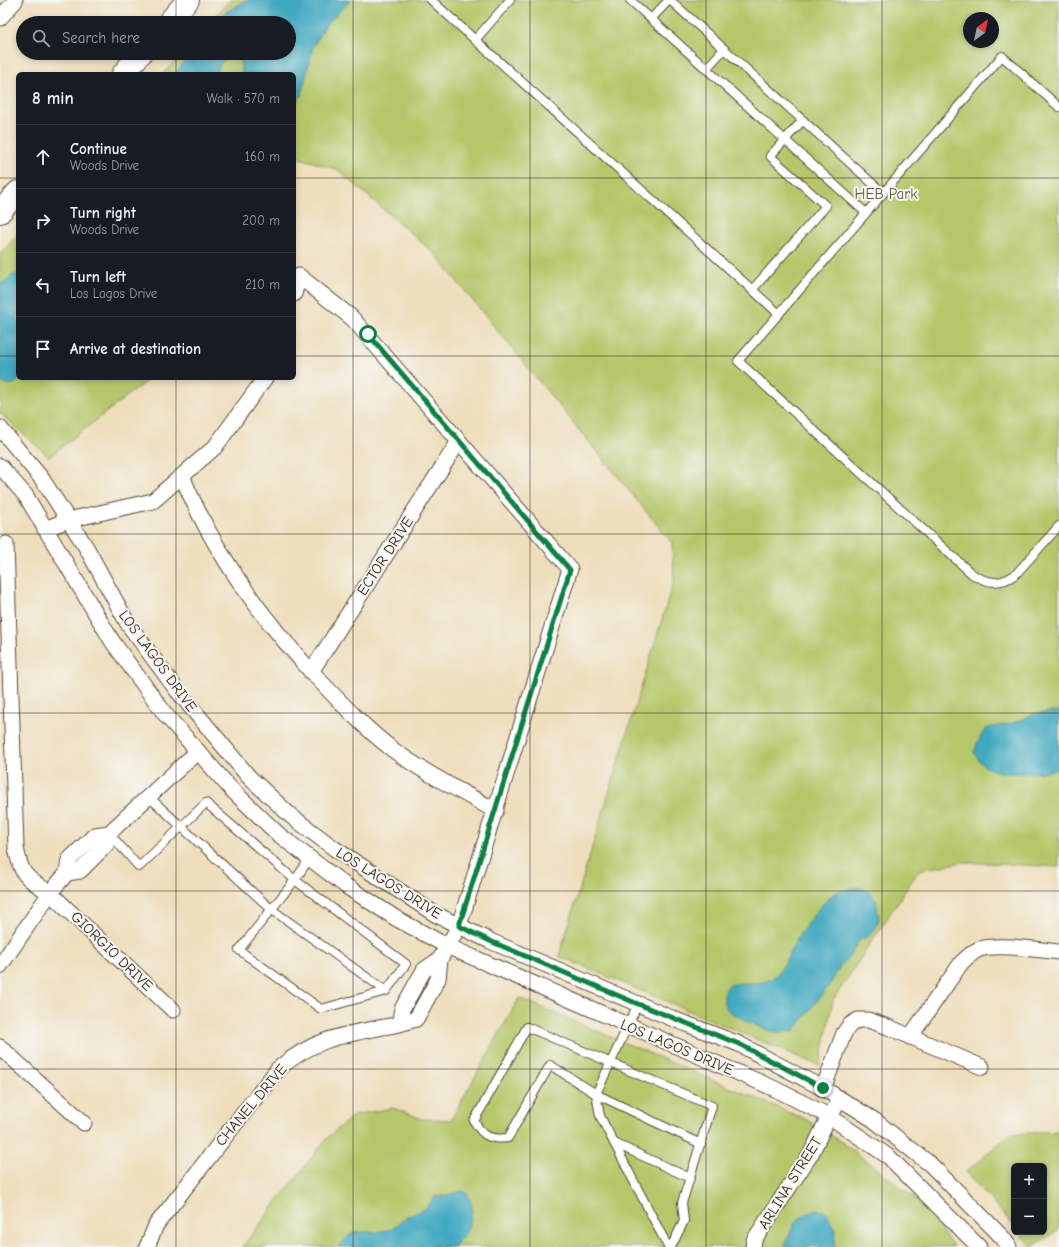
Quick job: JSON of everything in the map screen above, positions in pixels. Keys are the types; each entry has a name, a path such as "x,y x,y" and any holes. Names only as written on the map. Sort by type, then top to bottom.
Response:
{"main road":[{"path":"174,16 188,0"},
{"path":"125,72 135,60"}],"street":[{"path":"0,18 14,1"},
{"path":"296,287 299,276 352,318 570,570 459,926 447,946"},
{"path":"46,529 68,520 153,501 215,447 264,380"},
{"name":"LOS LAGOS DRIVE","path":"0,428 42,479 86,547 128,624 176,689 248,777 291,816 335,850 435,914 490,941 638,1004 739,1044 823,1088 874,1120 931,1165 1003,1238 1009,1247"},
{"name":"ECTOR DRIVE","path":"312,672 459,441"},
{"name":"LOS LAGOS DRIVE","path":"0,466 26,496 112,641 165,714 231,789 273,829 346,886 397,920 447,946 773,1088 829,1116 889,1157 979,1247"},
{"path":"182,476 195,507 232,571 279,636 356,719 393,750 496,811"},
{"name":"GIORGIO DRIVE","path":"6,544 16,848 20,868 29,879 50,893 174,1010"},
{"path":"0,966 50,893 67,873 69,860 87,853 95,835 109,833 198,752"},
{"name":"CHANEL DRIVE","path":"147,1247 156,1225 278,1069 293,1056 320,1042 399,1024 402,1009 424,970 440,959 447,946"},
{"path":"910,1037 962,962 970,954 980,949 993,947 1059,952"},
{"path":"823,1088 844,1033 850,1024 858,1020 868,1020 982,1068"},
{"path":"0,1047 84,1124"},
{"name":"ARLINA STREET","path":"753,1247 754,1240 811,1154 829,1116 842,1100"}],"lane":[{"path":"431,0 779,314"},
{"path":"475,40 510,0"},
{"path":"630,0 866,213"},
{"path":"652,19 669,0 883,193"},
{"path":"706,69 724,49"},
{"path":"1059,107 1002,56 738,361 972,574 993,583 1002,582 1009,579 1016,574 1059,526"},
{"path":"752,290 826,206 770,156 802,120"},
{"path":"149,796 271,909 386,991"},
{"path":"109,833 139,867 206,803 295,880 406,964 386,991 321,1009 239,950 295,880 310,858"},
{"path":"638,1004 596,1094 600,1116 669,1247"},
{"path":"669,1247 684,1221 682,1203 701,1144 712,1106 527,1027 474,1121 479,1130 494,1140 508,1138 550,1065 596,1094 701,1144"},
{"path":"614,1142 690,1178"}],"green space":[{"name":"HEB Park","path":"230,0 1059,0 1059,867 963,862 919,870 833,1000 820,1066 559,956 674,580 672,543 433,252 338,170 296,157 296,72 165,72 176,60 296,60 296,16 215,16"},
{"path":"16,236 16,380 147,380 49,457 0,413 0,254"},
{"path":"519,998 807,1120 843,1143 915,1198 954,1247 242,1247 326,1139 354,1115 393,1108 422,1119 451,1120"},
{"path":"1059,1131 1059,1229 1032,1247 1022,1235 1047,1235 1047,1163 1011,1163 1011,1223 966,1172 1010,1134"}],"water":[{"path":"248,0 351,0 325,26 313,47 301,96 296,103 296,72 242,72 239,60 296,60 296,16 222,16 226,12"},
{"path":"185,60 223,60 216,72 176,72"},
{"path":"16,275 16,380 18,380 16,383 9,385 0,382 0,285 11,276"},
{"path":"1059,711 1059,770 1030,773 998,772 989,769 982,764 974,753 977,743 984,731 988,728 1013,723 1034,714"},
{"path":"860,888 869,892 876,900 879,919 876,928 870,935 859,941 850,956 840,967 831,983 794,1031 769,1031 741,1018 726,1008 724,996 725,990 729,985 759,983 770,980 778,973 804,928 822,905 837,892 847,889"},
{"path":"462,1191 470,1198 472,1209 471,1216 466,1232 454,1247 338,1247 351,1234 357,1232 375,1232 392,1229 407,1216 425,1209 436,1196 440,1197"},
{"path":"819,1210 826,1212 836,1229 835,1247 785,1247 796,1222 805,1215"}],"route":[{"path":"368,334 570,570 459,926 490,941 638,1004 739,1044 823,1088"}]}
